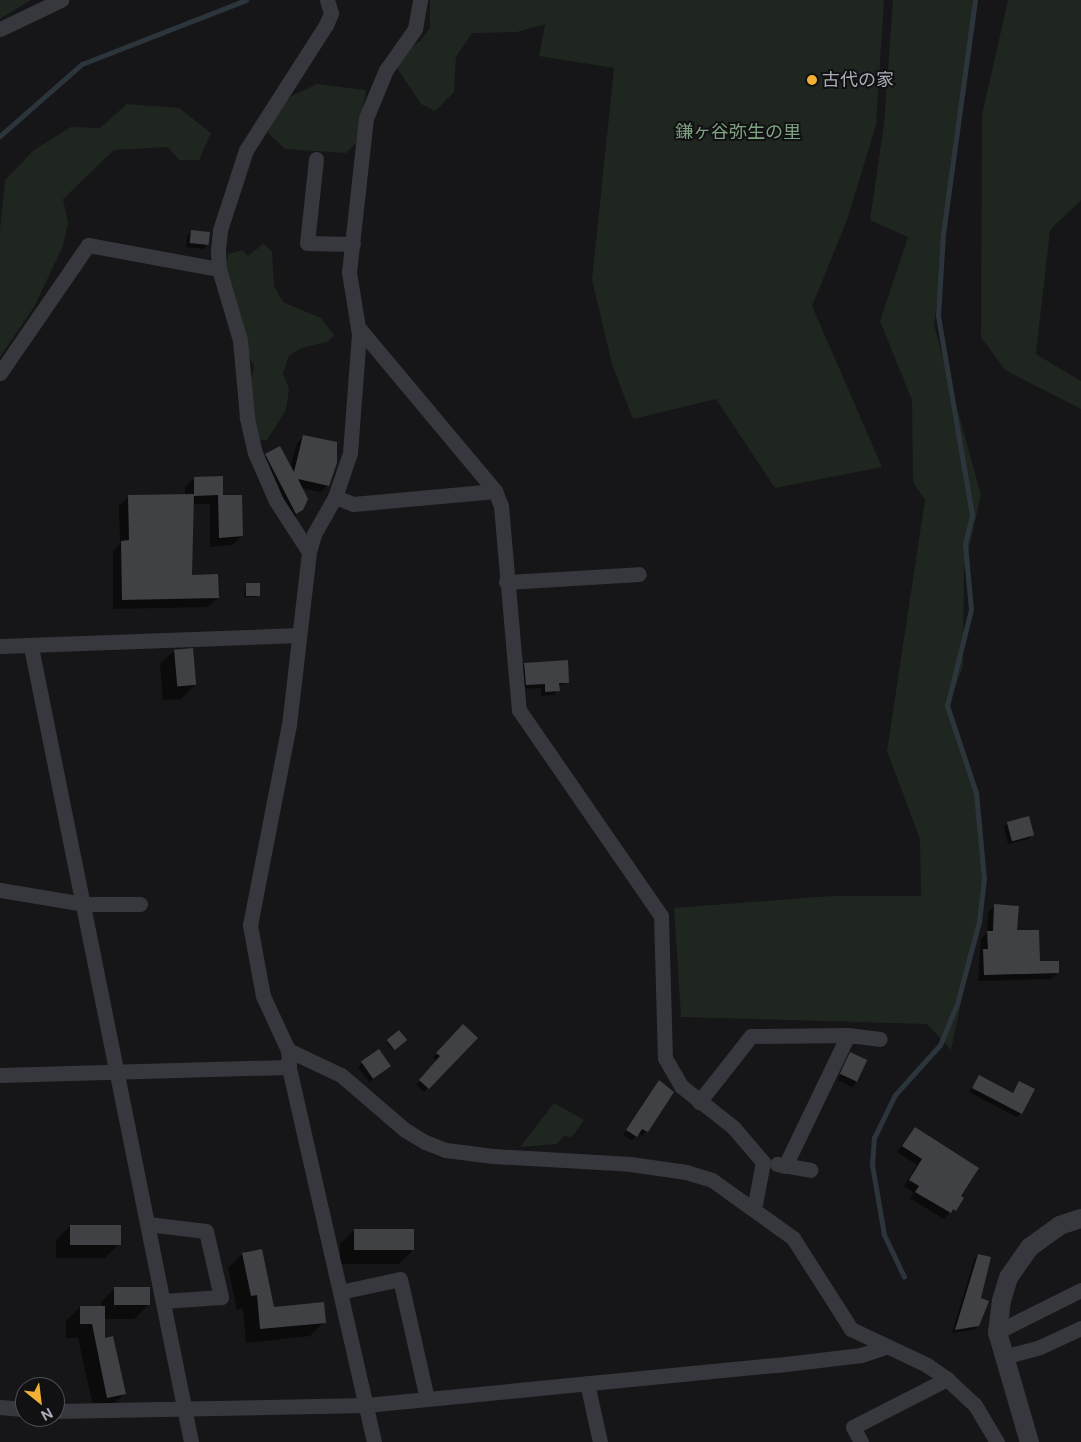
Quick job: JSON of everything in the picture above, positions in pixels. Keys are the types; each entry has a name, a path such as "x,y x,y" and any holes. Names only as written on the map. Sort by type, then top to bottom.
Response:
{"street":[{"path":"0,29 61,0"},
{"path":"309,552 280,507 255,453 247,417 240,340 219,269 220,230 246,150 326,25 331,13 327,0"},
{"path":"374,1442 289,1067 288,1050 263,996 250,925 290,725 298,636 309,552 314,534 335,497 350,453 358,327 349,272 366,118 386,70 415,30 420,0"},
{"path":"316,158 307,243 353,244"},
{"path":"0,373 88,245 219,269"},
{"path":"358,327 494,491 501,506 506,582 519,710 661,916 665,1058 681,1086 733,1126 763,1162 810,1170"},
{"path":"335,497 353,504 494,491"},
{"path":"506,582 639,574"},
{"path":"0,646 31,647 298,636"},
{"path":"31,647 85,904 191,1442"},
{"path":"0,890 85,904 140,904"},
{"path":"700,1102 750,1036 848,1035 880,1039"},
{"path":"785,1166 848,1035"},
{"path":"288,1050 341,1075 405,1130 425,1142 446,1150 493,1156 630,1164 686,1172 712,1180 754,1208 793,1238 851,1329 927,1365 948,1379 975,1405 997,1442"},
{"path":"0,1074 289,1067"},
{"path":"754,1208 763,1162"},
{"path":"1029,1442 1003,1357 997,1332 998,1316 1008,1277 1019,1258 1043,1234 1081,1218"},
{"path":"148,1224 206,1232 220,1297 163,1301"},
{"path":"340,1292 400,1279 427,1398"},
{"path":"997,1332 1081,1290"},
{"path":"1003,1357 1040,1347 1081,1328"},
{"path":"65,1411 366,1404 805,1362 861,1355 886,1347"},
{"path":"861,1442 853,1427 948,1379"},
{"path":"587,1383 600,1442"},
{"path":"0,1405 15,1407"}],"green space":[{"path":"0,0 31,0 0,19"},
{"name":"鎌ヶ谷弥生の里","path":"430,0 884,0 876,125 847,220 812,306 882,467 775,488 716,399 633,419 612,364 592,280 614,68 539,56 545,24 517,32 472,33 456,57 454,92 435,111 421,104 395,65 402,54 421,40 430,28"},
{"path":"893,0 977,0 934,325 981,495 964,570 963,666 948,708 978,794 985,888 951,1050 927,1024 681,1017 674,908 831,896 921,896 920,839 887,751 925,500 913,482 912,400 880,321 908,237 870,220 884,124"},
{"path":"1008,0 1081,0 1081,200 1050,230 1036,354 1081,381 1081,409 1005,370 981,337 982,115"},
{"path":"317,84 366,90 356,143 346,153 285,149 266,131 290,97"},
{"path":"127,104 179,108 211,133 199,160 179,160 168,147 114,150 63,199 68,223 63,246 34,307 0,357 0,229 5,180 34,150 71,127 100,128"},
{"path":"263,244 272,251 274,286 283,302 321,318 334,335 327,342 301,348 289,356 283,373 289,389 286,410 267,440 257,440 250,387 254,366 247,354 226,273 228,254 242,250 248,256"},
{"path":"554,1103 584,1120 572,1137 564,1136 557,1144 520,1147"}],"building":[{"path":"191,230 210,232 209,245 190,243"},
{"path":"303,435 337,442 337,463 329,486 298,479 308,499 303,510 296,514 265,454 280,446 294,472"},
{"path":"223,476 223,495 242,495 243,536 219,538 218,495 194,496 194,477"},
{"path":"194,494 192,575 218,574 219,598 122,600 121,541 129,540 128,495"},
{"path":"246,583 260,583 260,596 246,596"},
{"path":"193,648 196,685 177,687 174,650"},
{"path":"568,660 569,683 559,683 560,691 545,692 545,684 526,685 524,663"},
{"path":"1029,816 1034,835 1012,841 1007,822"},
{"path":"994,904 1019,906 1017,930 1039,930 1040,961 1059,961 1059,973 984,975 983,949 988,949 987,931 993,931"},
{"path":"463,1024 478,1038 429,1089 419,1080 440,1056 436,1053"},
{"path":"399,1030 407,1040 395,1050 387,1040"},
{"path":"379,1049 391,1066 373,1079 361,1062"},
{"path":"850,1052 867,1060 857,1082 840,1074"},
{"path":"979,1075 1013,1093 1019,1081 1035,1089 1022,1114 972,1088"},
{"path":"659,1080 674,1092 648,1132 642,1129 637,1137 626,1130"},
{"path":"915,1127 979,1168 961,1196 964,1198 956,1211 953,1209 951,1213 915,1192 919,1186 909,1180 922,1159 902,1146"},
{"path":"70,1225 121,1225 121,1245 70,1245"},
{"path":"354,1229 414,1229 414,1250 354,1250"},
{"path":"262,1249 274,1307 324,1302 326,1323 260,1329 257,1295 251,1296 242,1253"},
{"path":"978,1254 991,1257 981,1298 989,1301 979,1326 955,1330"},
{"path":"114,1287 150,1287 150,1305 114,1305"},
{"path":"80,1306 105,1306 105,1338 113,1336 126,1394 107,1398 92,1324 80,1324"}],"waterway":[{"path":"0,136 82,64 246,0"},
{"path":"904,1277 884,1235 872,1165 874,1138 895,1095 940,1045 957,1004 979,922 984,879 976,793 947,706 971,610 965,544 972,515 938,316 943,234 975,0"}],"place":[{"name":"古代の家","path":"812,80"}]}
